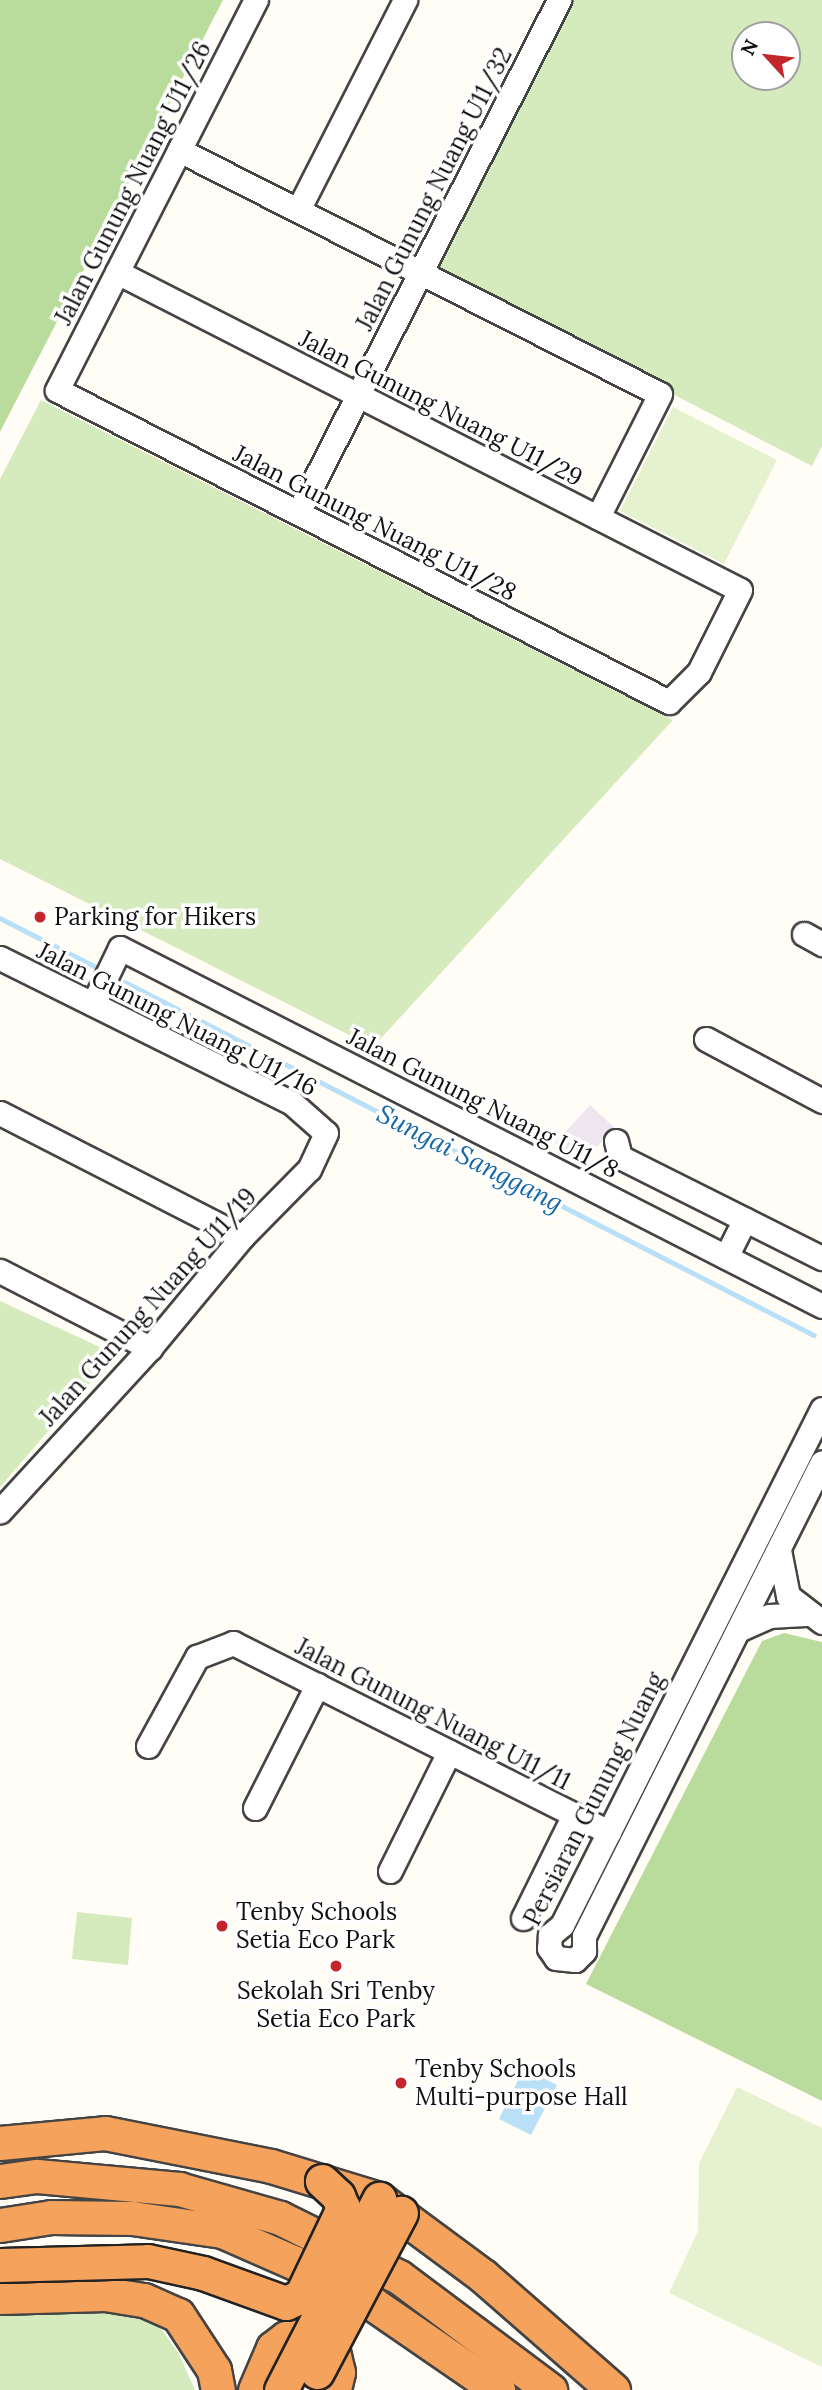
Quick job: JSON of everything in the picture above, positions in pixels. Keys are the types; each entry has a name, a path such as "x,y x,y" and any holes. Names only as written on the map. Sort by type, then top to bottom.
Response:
{"highway":[{"path":"0,2143 105,2133 271,2166 390,2206 483,2276 613,2390"},
{"path":"0,2181 37,2176 179,2189 280,2218 399,2277 550,2390"},
{"path":"0,2265 148,2261 203,2273 286,2302 301,2296 343,2208 338,2196 322,2181"},
{"path":"281,2390 390,2206"},
{"path":"308,2390 390,2206"},
{"path":"0,2225 51,2217 132,2218 222,2231 300,2265 373,2304 498,2390"},
{"path":"0,2297 105,2294 144,2300 178,2315 214,2370 218,2390"},
{"path":"255,2390 272,2348 286,2338 306,2335 333,2351 338,2372 334,2390"}],"street":[{"name":"Jalan Gunung Nuang U11/26","path":"57,390 256,0"},
{"path":"298,210 405,0"},
{"name":"Jalan Gunung Nuang U11/32","path":"298,513 559,0"},
{"path":"179,150 660,394 598,517"},
{"name":"Jalan Gunung Nuang U11/29","path":"117,272 740,590"},
{"name":"Jalan Gunung Nuang U11/28","path":"57,390 669,702 699,672 740,590"},
{"name":"Jalan Gunung Nuang U11/8","path":"93,1004 121,948 820,1305"},
{"name":"Jalan Gunung Nuang U11/16","path":"0,958 292,1103 326,1133"},
{"path":"706,1039 822,1101"},
{"path":"0,1112 242,1237"},
{"name":"Jalan Gunung Nuang U11/19","path":"0,1511 149,1348 242,1237 309,1169 326,1133"},
{"path":"616,1141 620,1157 822,1258"},
{"path":"726,1257 745,1219"},
{"path":"0,1271 149,1348"},
{"name":"Persiaran Gunung Nuang","path":"822,1409 562,1925 550,1935 549,1948 562,1961 575,1960 584,1951 584,1936 822,1462"},
{"path":"779,1549 788,1596 814,1618"},
{"path":"738,1630 769,1616 814,1618"},
{"name":"Jalan Gunung Nuang U11/11","path":"148,1746 197,1657 233,1643 609,1832"},
{"path":"256,1808 317,1685"},
{"path":"390,1871 449,1752"},
{"path":"523,1918 574,1815"}],"shaded area":[{"path":"590,1105 615,1128 586,1159 555,1143"}],"green space":[{"path":"0,0 223,0 0,432"},
{"path":"571,0 822,0 822,446 812,466 432,270"},
{"path":"41,400 673,720 373,1047 0,859 0,479"},
{"path":"673,407 777,460 724,564 620,511"},
{"path":"0,1301 115,1354 0,1487"},
{"path":"784,1633 822,1642 822,2101 586,1984 762,1641"},
{"path":"77,1912 132,1918 128,1965 72,1959"},
{"path":"737,2087 822,2128 822,2367 669,2293 698,2231 699,2163"},
{"path":"127,2304 162,2330 179,2354 195,2390 0,2390 0,2305"}],"water":[{"path":"524,2068 557,2085 531,2135 499,2119"}],"waterway":[{"name":"Sungai Sanggang","path":"0,918 96,967"},
{"name":"Sungai Sanggang","path":"125,982 814,1335"}],"place":[{"name":"Parking for Hikers","path":"40,917"},
{"name":"Tenby Schools Setia Eco Park","path":"222,1926"},
{"name":"Sekolah Sri Tenby Setia Eco Park","path":"336,1966"},
{"name":"Tenby Schools Multi-purpose Hall","path":"401,2083"}]}
